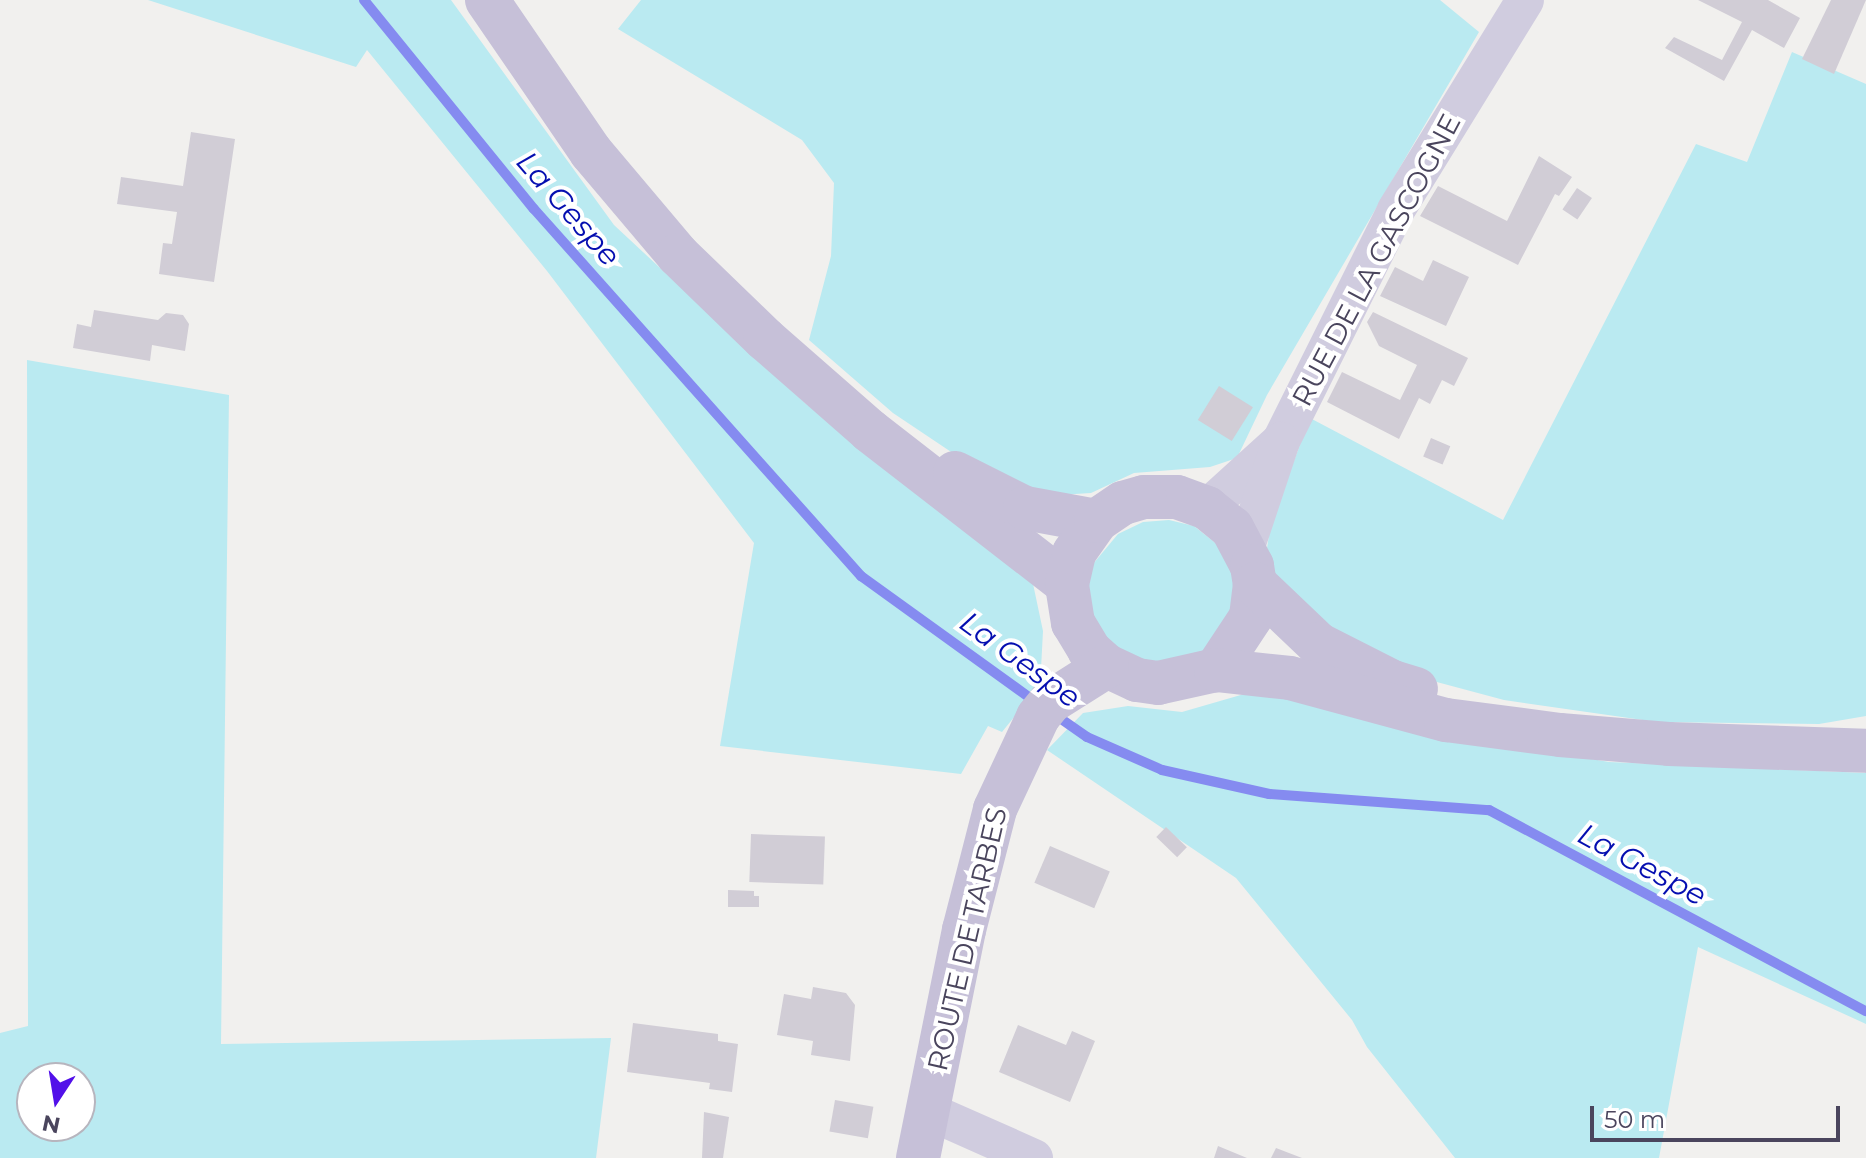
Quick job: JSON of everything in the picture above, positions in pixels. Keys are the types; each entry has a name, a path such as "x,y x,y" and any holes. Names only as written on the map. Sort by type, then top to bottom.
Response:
{"main road":[{"path":"487,0 591,152 678,255 765,339 870,431 1067,584"},
{"path":"870,431 1025,508 1096,521"},
{"path":"1560,735 1393,682 1318,644 1250,568 1232,528 1207,508 1177,497 1144,497 1123,503 1096,521 1074,553 1067,584 1073,623 1090,651 1107,666 1137,680 1158,683 1216,670 1290,678 1446,720 1560,735 1669,744 1866,751"},
{"path":"1216,670 1251,617 1250,568"},
{"name":"ROUTE DE TARBES","path":"918,1158 964,930 995,809 1039,718 1107,666"}],"street":[{"name":"RUE DE LA GASCOGNE","path":"1250,568 1281,441 1396,210 1525,0"},
{"name":"RUE DE LA GASCOGNE","path":"1207,508 1281,441"},
{"path":"928,1111 1034,1158"}],"shaded area":[{"path":"148,0 451,0 614,225 805,403 1032,579 1043,631 1041,669 1031,696 1002,732 988,726 961,774 720,746 754,543 547,271 367,50 356,67"},
{"path":"641,0 1440,0 1479,32 1267,395 1237,458 1210,467 1134,473 1091,493 1043,496 993,480 893,413 809,340 831,256 834,183 802,140 618,29"},
{"path":"1792,52 1866,84 1866,716 1819,724 1657,722 1504,700 1433,681 1332,635 1274,578 1267,548 1271,522 1310,418 1503,520 1696,144 1747,162"},
{"path":"27,360 229,395 221,1044 611,1038 596,1158 0,1158 0,1033 28,1026"},
{"path":"1169,520 1194,526 1218,545 1235,577 1227,633 1186,665 1121,657 1091,619 1087,593 1093,564 1118,534 1143,522"},
{"path":"1258,690 1369,720 1609,762 1866,773 1866,1024 1698,947 1659,1158 1455,1158 1367,1047 1352,1020 1236,878 1047,750 1083,713 1128,706 1182,712"}],"building":[{"path":"1698,0 1768,0 1800,18 1784,48 1752,30 1724,81 1665,48 1674,37 1722,60 1742,22"},
{"path":"1831,0 1866,0 1834,74 1802,59"},
{"path":"191,132 235,139 214,282 159,274 163,243 172,244 177,212 117,204 121,177 183,186"},
{"path":"1539,156 1572,177 1559,196 1555,194 1518,265 1420,216 1438,186 1507,221"},
{"path":"1577,188 1592,198 1577,220 1562,210"},
{"path":"1433,260 1469,277 1446,326 1380,296 1395,267 1423,281"},
{"path":"94,310 158,320 166,313 183,315 189,324 185,351 152,345 150,361 73,348 77,324 91,327"},
{"path":"1373,312 1468,358 1454,386 1442,380 1430,404 1419,398 1399,439 1327,402 1342,372 1400,400 1417,365 1379,346 1367,322"},
{"path":"1219,386 1253,407 1232,441 1198,420"},
{"path":"1431,438 1450,446 1443,465 1423,456"},
{"path":"1166,827 1187,847 1177,857 1156,837"},
{"path":"751,834 825,837 823,885 749,882"},
{"path":"1050,846 1110,871 1094,908 1034,883"},
{"path":"728,890 754,891 754,896 759,896 759,907 728,907"},
{"path":"813,987 846,993 855,1005 850,1061 811,1055 813,1041 777,1035 784,994 811,999"},
{"path":"633,1023 718,1034 718,1041 738,1044 732,1092 709,1089 710,1083 627,1072"},
{"path":"1018,1025 1066,1045 1072,1031 1095,1041 1070,1102 999,1072"},
{"path":"835,1100 873,1107 868,1138 829,1132"},
{"path":"704,1112 729,1117 723,1158 702,1158"},
{"path":"1218,1146 1247,1158 1214,1158"},
{"path":"1276,1148 1302,1158 1271,1158"}],"waterway":[{"name":"La Gespe","path":"364,0 534,209 861,576 1037,703"},
{"name":"La Gespe","path":"1054,714 1087,737 1162,770 1269,794 1489,810 1866,1011"}]}
